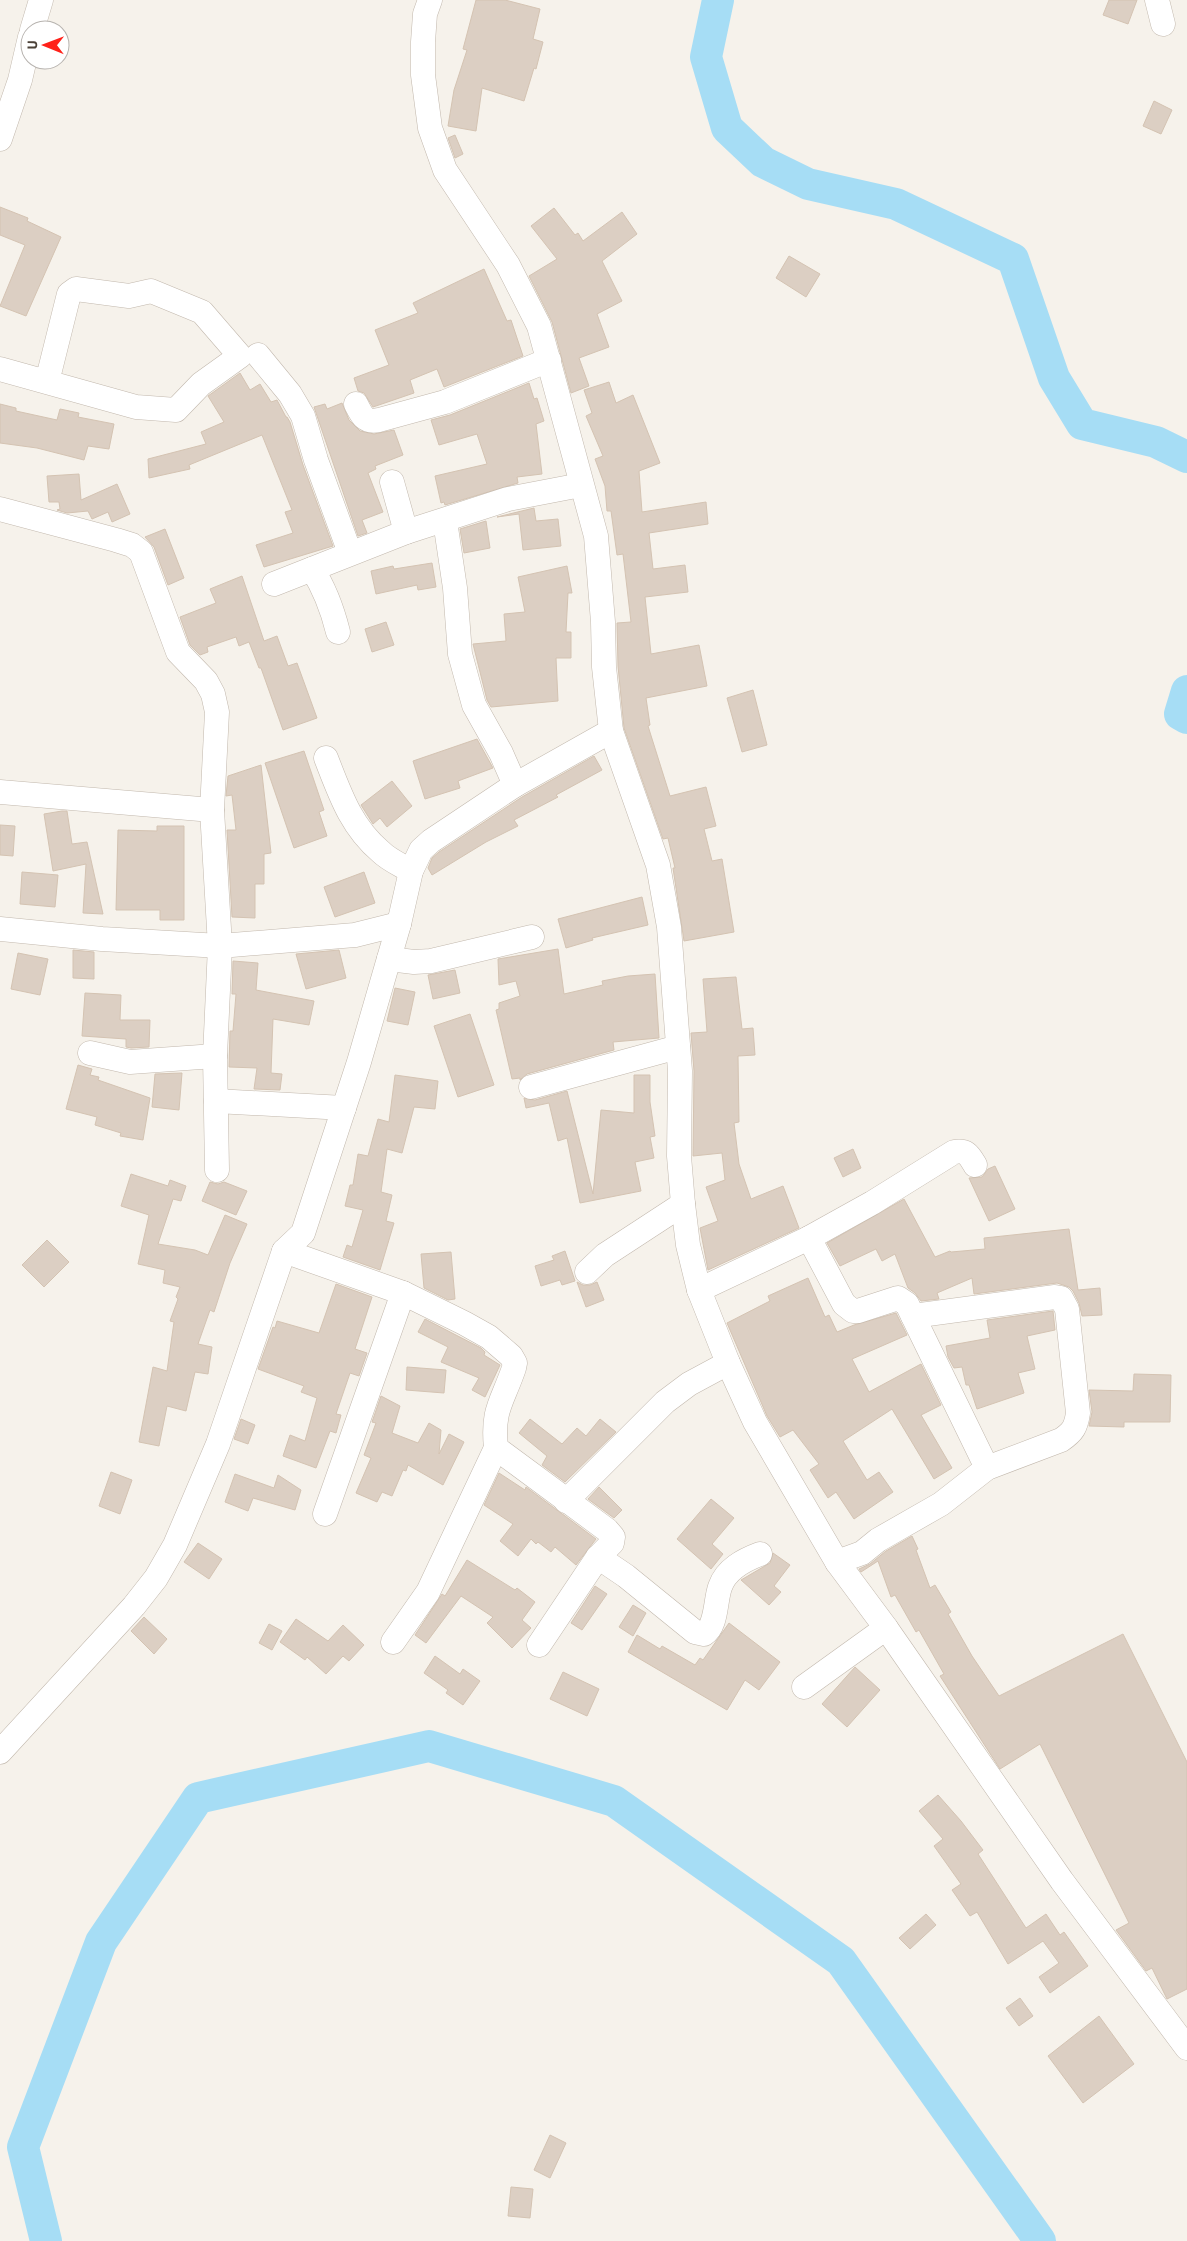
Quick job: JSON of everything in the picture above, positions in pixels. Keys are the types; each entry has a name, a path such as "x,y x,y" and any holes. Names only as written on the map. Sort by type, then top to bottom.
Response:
{"street":[{"path":"35,20 41,0"},
{"path":"430,0 425,14 422,42 423,75 430,128 445,170 508,265 539,326 580,485 596,536 604,622 604,668 611,731 658,865 669,928 680,1071 679,1156 688,1245 699,1290 728,1363 755,1422 837,1562 886,1628 1062,1882 1187,2048"},
{"path":"1157,0 1163,24"},
{"path":"0,139 22,70"},
{"path":"0,369 136,407 176,410 201,384 240,356 202,312 151,291 130,296 76,289 69,294 47,382"},
{"path":"258,355 275,374 303,416 316,460 350,553"},
{"path":"356,404 363,418 371,422 445,402 549,360"},
{"path":"392,482 406,532"},
{"path":"274,584 406,532 508,499 580,485"},
{"path":"0,509 116,540 132,545 141,552 178,652 206,681 213,694 217,712 212,810 220,946 215,1056 217,1170"},
{"path":"444,521 455,588 460,654 474,705 502,754 516,786"},
{"path":"312,569 323,585 333,609 338,632"},
{"path":"0,1752 134,1606 156,1578 175,1546 218,1444 284,1251 303,1233 344,1108 389,959 411,871 421,850 431,841 516,786 611,731"},
{"path":"326,758 344,805 357,828 382,853 411,871"},
{"path":"0,792 212,810"},
{"path":"0,929 102,939 220,946 355,935 399,924"},
{"path":"389,959 414,962 431,961 532,937"},
{"path":"531,1086 678,1047"},
{"path":"90,1053 130,1062 215,1056"},
{"path":"216,1101 344,1108"},
{"path":"699,1290 809,1238 872,1203 954,1152 961,1151 968,1154 975,1165"},
{"path":"587,1272 612,1250 683,1204"},
{"path":"809,1238 848,1309 858,1311 898,1298 907,1304 987,1468"},
{"path":"284,1251 403,1293 489,1337 512,1356 514,1368 496,1410 494,1425 496,1448 428,1592 393,1642"},
{"path":"325,1514 403,1293"},
{"path":"837,1562 862,1553 878,1540 941,1504 987,1468 1061,1440 1070,1434 1076,1426 1078,1413 1065,1302 1061,1298 1055,1297 913,1316"},
{"path":"566,1501 664,1402 689,1384 728,1363"},
{"path":"496,1448 611,1533 612,1543 598,1557 539,1645"},
{"path":"598,1557 626,1576 695,1632 704,1634 711,1627 720,1586 727,1575 742,1562 760,1554"},
{"path":"804,1687 886,1628"}],"building":[{"path":"476,0 505,0 540,9 533,39 543,42 536,69 534,68 524,101 482,88 476,131 448,126 454,90 467,50 463,49"},
{"path":"1109,0 1137,0 1128,24 1103,15"},
{"path":"1154,101 1172,110 1161,134 1143,126"},
{"path":"455,135 463,154 455,158 448,138"},
{"path":"0,207 28,218 27,221 61,237 26,316 0,306 25,245 0,235"},
{"path":"554,208 575,235 578,233 583,241 622,212 637,234 602,261 622,301 597,314 609,347 579,358 589,386 571,393 552,322 529,276 557,259 531,226"},
{"path":"789,256 820,274 806,297 776,278"},
{"path":"484,269 507,321 511,320 523,356 444,387 437,369 410,380 414,393 373,407 364,393 358,391 354,378 389,365 375,330 418,313 413,303"},
{"path":"240,373 250,390 260,384 271,402 277,400 290,422 303,465 333,546 264,567 256,545 293,533 285,512 292,510 262,435 189,465 190,469 149,478 148,459 206,444 201,432 224,422 208,396"},
{"path":"609,382 616,403 633,395 660,463 639,471 642,512 706,502 708,524 649,533 653,569 685,565 688,592 645,597 651,654 699,645 707,686 646,698 650,725 648,726 670,796 706,787 716,826 704,829 712,861 722,859 734,932 684,941 673,868 675,868 668,838 663,839 624,728 618,666 617,623 631,622 623,554 617,555 611,511 607,511 605,486 595,459 603,456 586,416 592,413 584,390"},
{"path":"529,383 534,399 537,398 544,421 536,424 542,474 517,477 518,483 445,505 444,502 441,503 435,476 487,464 477,434 439,445 431,420 450,415"},
{"path":"342,403 349,420 360,431 374,434 394,430 403,455 375,466 376,469 368,473 383,512 362,520 367,533 358,536 314,407 325,404 327,409"},
{"path":"0,404 16,408 16,411 57,420 60,409 79,413 78,417 114,424 109,449 88,446 84,460 37,448 0,443"},
{"path":"79,474 81,500 117,484 130,514 112,522 108,512 92,519 88,511 67,513 57,510 60,509 59,502 49,502 47,476"},
{"path":"534,508 536,521 558,519 561,546 523,550 519,514 497,517"},
{"path":"486,521 490,548 464,553 460,529"},
{"path":"165,529 184,578 168,585 154,547 145,537"},
{"path":"432,563 436,587 418,590 417,585 376,594 371,571 393,566 394,569"},
{"path":"567,566 572,593 568,593 566,632 571,632 571,658 556,658 558,701 491,707 487,700 473,644 506,641 504,614 525,612 518,577"},
{"path":"242,576 264,641 277,636 288,666 297,663 317,718 283,730 261,668 259,668 249,642 239,646 236,637 207,647 208,652 200,655 190,645 180,617 216,603 210,589"},
{"path":"386,622 394,645 372,652 365,629"},
{"path":"753,690 767,745 742,752 727,698"},
{"path":"477,739 493,768 458,781 460,788 425,799 413,761"},
{"path":"304,751 324,810 319,812 327,836 294,848 265,763"},
{"path":"594,756 602,770 556,795 558,797 514,820 518,826 486,842 432,875 428,868 432,858 439,852 522,797"},
{"path":"261,765 271,853 264,854 264,884 255,884 255,918 232,917 227,830 236,830 232,795 226,796 228,776"},
{"path":"392,781 412,806 387,827 380,818 373,824 361,805"},
{"path":"67,811 72,844 87,842 103,914 83,913 86,864 53,871 44,814"},
{"path":"0,825 15,826 13,856 0,855"},
{"path":"157,826 184,826 184,920 160,920 160,910 116,910 118,830 157,831"},
{"path":"22,872 58,875 55,907 20,904"},
{"path":"364,872 375,903 335,917 324,887"},
{"path":"642,897 648,925 592,938 593,940 566,948 558,919"},
{"path":"558,949 564,994 603,985 602,981 628,976 655,974 659,1038 613,1042 614,1050 527,1074 520,1080 520,1078 512,1079 496,1010 499,1009 499,1003 520,996 516,981 499,985 498,959"},
{"path":"73,950 94,952 94,979 73,978"},
{"path":"339,950 346,978 306,989 296,954"},
{"path":"18,953 48,959 40,995 11,989"},
{"path":"233,961 258,963 256,990 314,1001 309,1025 273,1019 271,1073 282,1074 280,1090 254,1089 257,1068 229,1067 230,1031 233,1031 236,994 232,994"},
{"path":"455,970 460,993 433,999 428,975"},
{"path":"736,977 742,1029 753,1028 755,1055 738,1056 739,1122 734,1123 739,1164 751,1199 783,1186 799,1228 708,1270 700,1228 718,1221 706,1187 725,1180 722,1153 693,1156 694,1071 691,1033 707,1032 703,979"},
{"path":"395,988 415,992 408,1025 387,1021"},
{"path":"85,993 121,995 120,1020 150,1020 149,1047 126,1047 126,1039 82,1036"},
{"path":"470,1014 494,1085 458,1097 434,1026"},
{"path":"78,1065 92,1069 90,1075 99,1077 98,1080 150,1098 143,1140 120,1136 121,1133 95,1125 97,1117 66,1109"},
{"path":"182,1073 179,1110 152,1107 155,1074"},
{"path":"395,1075 438,1081 435,1109 414,1107 402,1153 387,1149 381,1192 392,1195 386,1221 394,1223 380,1270 343,1257 347,1245 352,1247 363,1210 345,1206 350,1185 353,1185 358,1154 368,1156 378,1119 389,1122"},
{"path":"634,1075 650,1075 650,1102 655,1136 650,1137 654,1158 635,1162 641,1191 580,1203 567,1138 558,1141 549,1103 526,1108 524,1098 535,1100 567,1091 593,1194 601,1110 634,1113"},
{"path":"853,1149 861,1168 843,1177 834,1158"},
{"path":"995,1166 1015,1209 989,1221 969,1178 982,1177 988,1169"},
{"path":"131,1174 168,1186 170,1180 186,1186 181,1201 173,1199 158,1244 195,1250 208,1255 225,1215 247,1224 230,1263 214,1312 210,1310 198,1344 212,1347 208,1374 195,1372 186,1411 167,1406 159,1446 139,1442 153,1367 167,1371 174,1322 170,1321 180,1287 163,1283 165,1270 138,1264 149,1215 121,1206"},
{"path":"210,1182 218,1184 224,1182 247,1191 236,1215 202,1201"},
{"path":"904,1199 935,1257 950,1251 985,1249 984,1238 1069,1229 1078,1290 1100,1288 1102,1315 1082,1316 1079,1303 1073,1291 1069,1287 1057,1283 974,1294 972,1278 937,1293 939,1299 921,1301 908,1288 895,1254 882,1261 876,1249 840,1266 827,1243"},
{"path":"47,1240 69,1262 44,1287 22,1265"},
{"path":"565,1251 575,1281 562,1285 560,1280 541,1286 535,1266 554,1260 552,1256"},
{"path":"451,1252 455,1299 448,1300 424,1288 421,1254"},
{"path":"808,1278 825,1317 829,1315 837,1332 896,1313 907,1335 852,1359 869,1392 921,1364 941,1405 921,1415 952,1468 934,1479 892,1409 843,1441 867,1480 879,1472 893,1492 854,1519 836,1492 828,1498 810,1470 819,1464 793,1430 780,1437 767,1416 727,1323 770,1301 768,1296"},
{"path":"577,1282 583,1285 590,1285 597,1282 604,1300 586,1307"},
{"path":"336,1284 372,1297 355,1349 367,1353 359,1376 350,1373 336,1414 341,1415 336,1433 330,1431 316,1468 283,1456 290,1435 305,1441 317,1398 301,1392 304,1386 258,1369 273,1327 275,1328 277,1321 319,1333"},
{"path":"1053,1311 1055,1330 1027,1336 1035,1369 1018,1373 1024,1393 977,1409 969,1385 966,1385 962,1367 954,1368 948,1357 946,1346 990,1338 987,1320"},
{"path":"425,1319 481,1348 485,1352 484,1355 500,1365 485,1397 472,1390 479,1378 441,1362 448,1347 418,1332"},
{"path":"407,1367 446,1370 444,1393 406,1390"},
{"path":"1134,1374 1171,1375 1170,1422 1124,1422 1124,1427 1089,1426 1092,1412 1089,1390 1133,1391"},
{"path":"381,1396 400,1406 392,1433 418,1443 429,1423 441,1430 439,1454 449,1434 464,1442 443,1485 408,1465 406,1471 403,1470 392,1496 382,1492 377,1502 356,1493 371,1458 364,1455 376,1423 372,1422"},
{"path":"241,1419 255,1425 248,1444 234,1439"},
{"path":"530,1419 562,1444 577,1428 586,1436 600,1419 616,1432 565,1482 542,1465 547,1456 519,1433"},
{"path":"111,1472 132,1480 120,1514 99,1506"},
{"path":"499,1473 525,1490 526,1487 596,1539 576,1565 555,1547 551,1552 531,1539 518,1556 500,1541 513,1524 484,1505"},
{"path":"235,1474 274,1488 278,1475 301,1490 295,1510 253,1498 248,1511 225,1502"},
{"path":"599,1487 622,1510 614,1518 588,1499"},
{"path":"711,1499 734,1518 712,1544 723,1554 711,1569 677,1539"},
{"path":"912,1536 930,1588 935,1585 951,1612 948,1614 972,1656 999,1696 1123,1634 1187,1762 1187,1989 1167,1999 1152,1968 1146,1971 1116,1930 1129,1923 1040,1744 1000,1769 940,1676 944,1674 919,1630 916,1632 895,1595 891,1597 878,1561 861,1572 859,1569 870,1564 886,1551"},
{"path":"198,1543 222,1559 209,1579 184,1562"},
{"path":"773,1553 790,1565 774,1586 781,1592 769,1605 741,1580 770,1563"},
{"path":"467,1560 515,1590 517,1588 535,1602 522,1620 531,1628 512,1648 487,1623 493,1617 461,1596 426,1643 415,1635 442,1594 445,1596"},
{"path":"595,1586 607,1594 582,1630 571,1623"},
{"path":"633,1605 646,1613 633,1636 619,1627"},
{"path":"144,1617 167,1639 154,1654 131,1631"},
{"path":"296,1619 328,1641 343,1625 364,1645 349,1661 343,1656 326,1674 307,1657 305,1660 280,1642"},
{"path":"729,1623 780,1662 759,1690 745,1680 727,1710 628,1652 637,1635 660,1649 662,1646 695,1665 700,1658 703,1660"},
{"path":"269,1624 282,1631 272,1650 259,1643"},
{"path":"435,1656 460,1674 463,1669 480,1681 463,1705 446,1693 448,1690 424,1673"},
{"path":"855,1667 880,1690 847,1727 822,1704"},
{"path":"563,1672 599,1689 587,1716 550,1699"},
{"path":"938,1795 983,1850 978,1854 1026,1928 1046,1914 1060,1935 1064,1932 1088,1966 1050,1993 1039,1977 1059,1963 1043,1941 1008,1964 977,1912 970,1916 952,1890 961,1884 934,1846 943,1839 919,1811"},
{"path":"926,1914 936,1925 910,1949 899,1938"},
{"path":"1020,1998 1033,2016 1019,2026 1006,2008"},
{"path":"1099,2016 1134,2064 1083,2103 1048,2056"},
{"path":"550,2135 566,2143 550,2178 534,2170"},
{"path":"511,2187 533,2189 530,2218 508,2216"}],"waterway":[{"path":"718,0 706,57 727,128 763,162 808,184 896,204 1013,259 1054,378 1082,424 1156,442 1187,457"},
{"path":"1187,691 1180,714 1187,718"},
{"path":"46,2241 23,2147 101,1942 198,1798 429,1746 614,1801 841,1961 1040,2241"}]}
